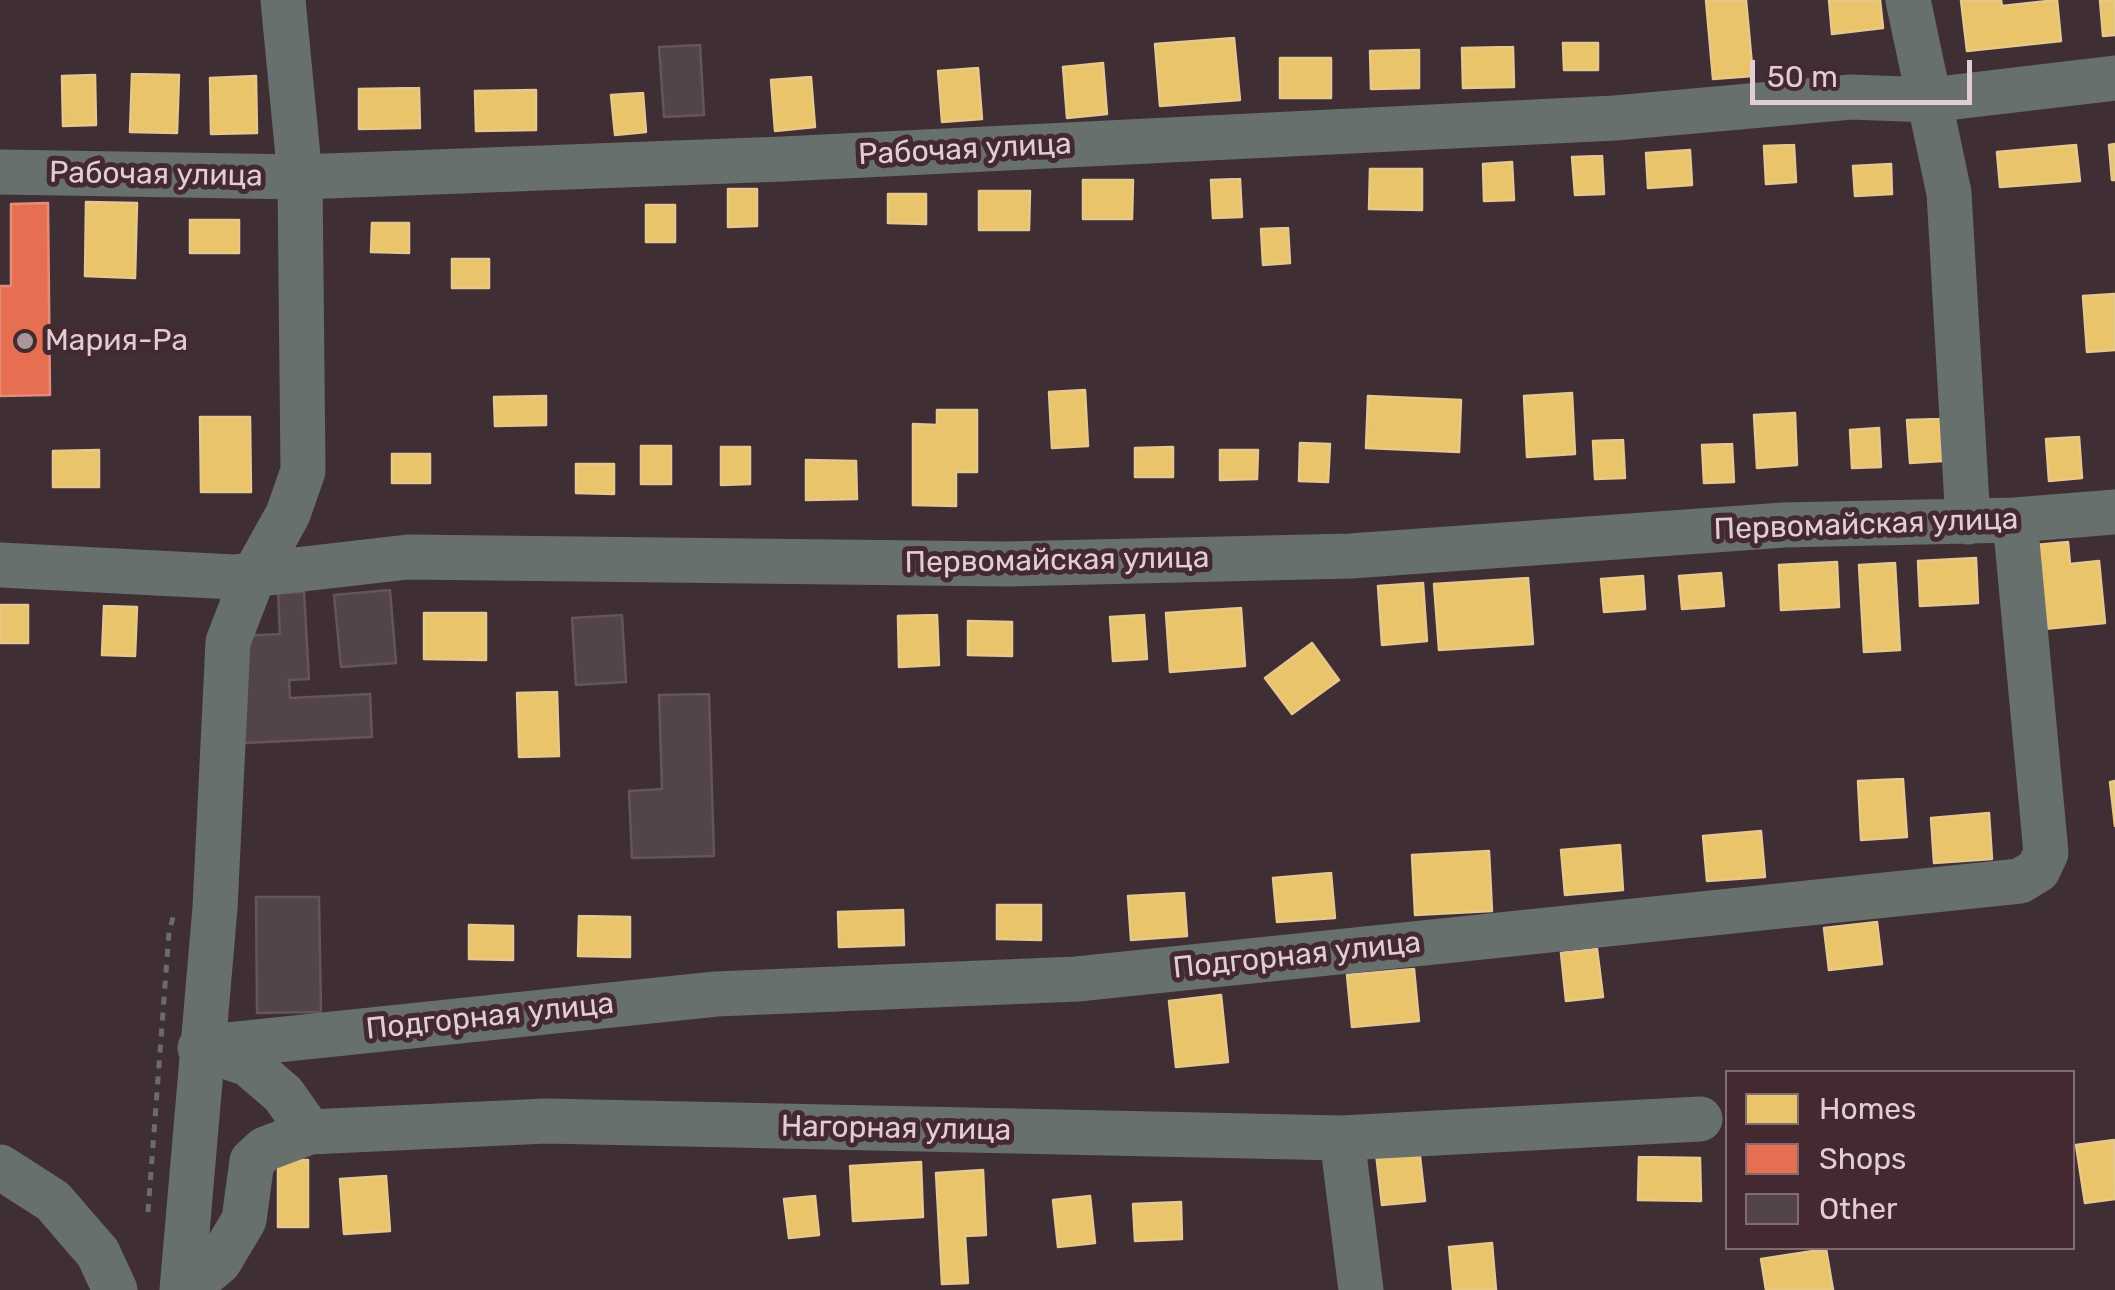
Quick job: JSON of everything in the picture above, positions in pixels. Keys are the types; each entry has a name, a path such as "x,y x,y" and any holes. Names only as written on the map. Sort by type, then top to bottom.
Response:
{"street":[{"path":"184,1290 214,908 228,642 253,577 288,514 304,471 300,178 283,0"},
{"path":"1908,0 1949,193 1968,522"},
{"name":"Рабочая улица","path":"0,172 300,178 783,159 1615,118 1851,97 1930,100 2115,78"},
{"name":"Первомайская улица","path":"0,565 253,577 408,557 1007,564 1351,556 1784,526 1968,522 2115,512"},
{"name":"Подгорная улица","path":"200,1048 716,994 1077,979 2020,881 2038,870 2046,853 2014,520"},
{"path":"200,1048 248,1064 284,1094 310,1132"},
{"name":"Нагорная улица","path":"184,1290 219,1262 244,1220 252,1160 265,1148 310,1132 546,1121 1342,1138 1700,1118"},
{"path":"1342,1138 1361,1290"},
{"path":"0,1167 53,1201 98,1253 115,1290"}],"building: Homes":[{"path":"1706,0 1746,0 1753,76 1713,79"},
{"path":"1829,0 1880,0 1883,28 1832,34"},
{"path":"1961,0 2001,0 2002,6 2057,0 2061,41 1967,51"},
{"path":"2100,0 2115,0 2115,35 2103,36"},
{"path":"1234,38 1240,100 1160,106 1155,44"},
{"path":"1563,43 1598,43 1598,70 1564,70"},
{"path":"1513,47 1514,87 1463,88 1462,48"},
{"path":"1419,50 1419,88 1371,89 1370,51"},
{"path":"1280,58 1331,58 1331,98 1280,98"},
{"path":"1103,63 1107,114 1067,118 1063,67"},
{"path":"978,68 982,119 942,122 938,71"},
{"path":"132,74 179,75 177,133 130,132"},
{"path":"95,75 96,125 63,126 62,76"},
{"path":"256,76 257,133 211,134 210,78"},
{"path":"811,77 815,127 775,131 771,80"},
{"path":"419,88 420,128 359,129 359,89"},
{"path":"536,90 536,130 476,131 475,91"},
{"path":"643,93 646,132 615,135 611,95"},
{"path":"2115,144 2115,180 2112,180 2109,145"},
{"path":"1794,145 1796,182 1766,184 1764,146"},
{"path":"2076,145 2080,181 2000,187 1997,152"},
{"path":"1690,150 1692,185 1648,188 1646,153"},
{"path":"1602,156 1604,194 1575,195 1572,157"},
{"path":"1512,162 1514,200 1484,201 1483,164"},
{"path":"1891,164 1892,194 1855,196 1853,166"},
{"path":"1370,169 1422,169 1422,210 1369,209"},
{"path":"1240,179 1242,217 1213,218 1211,180"},
{"path":"1083,180 1133,180 1132,219 1083,219"},
{"path":"728,189 757,189 757,226 728,227"},
{"path":"979,191 1030,191 1029,230 979,230"},
{"path":"888,194 926,194 926,224 888,223"},
{"path":"86,202 137,203 135,278 85,276"},
{"path":"646,205 675,205 675,242 646,242"},
{"path":"190,220 239,220 239,253 190,253"},
{"path":"372,223 409,223 409,253 371,252"},
{"path":"1288,228 1290,263 1263,265 1261,229"},
{"path":"452,259 489,259 489,288 452,288"},
{"path":"2115,294 2115,350 2087,352 2083,296"},
{"path":"1085,390 1088,446 1052,448 1049,392"},
{"path":"1572,393 1575,454 1527,457 1524,396"},
{"path":"546,396 546,425 495,426 494,397"},
{"path":"1368,396 1461,400 1459,452 1366,448"},
{"path":"937,410 977,410 977,472 956,472 956,506 913,505 913,424 937,425"},
{"path":"1795,413 1797,465 1757,468 1754,415"},
{"path":"200,417 250,417 251,492 201,492"},
{"path":"1940,419 1943,461 1910,463 1907,420"},
{"path":"1879,428 1881,467 1852,468 1850,430"},
{"path":"2079,437 2082,478 2049,481 2046,439"},
{"path":"1623,440 1625,478 1595,479 1593,441"},
{"path":"1300,443 1330,444 1328,482 1299,481"},
{"path":"1732,444 1734,482 1704,483 1702,445"},
{"path":"641,446 671,446 671,484 641,484"},
{"path":"721,447 750,447 750,484 721,485"},
{"path":"1173,447 1173,477 1135,477 1135,448"},
{"path":"99,450 99,487 53,487 53,451"},
{"path":"1220,450 1258,450 1257,479 1220,480"},
{"path":"392,454 430,454 430,483 392,483"},
{"path":"806,460 856,461 857,499 806,500"},
{"path":"576,464 614,464 614,494 576,493"},
{"path":"2068,542 2070,564 2099,561 2105,623 2044,629 2035,545"},
{"path":"1976,558 1978,603 1920,606 1918,561"},
{"path":"1837,562 1839,607 1781,610 1779,565"},
{"path":"1895,563 1900,650 1864,652 1859,565"},
{"path":"1721,573 1724,606 1682,609 1679,576"},
{"path":"1643,576 1645,609 1604,612 1601,579"},
{"path":"1528,578 1533,644 1439,650 1434,584"},
{"path":"1423,583 1427,641 1382,645 1378,586"},
{"path":"0,605 28,605 28,643 0,643"},
{"path":"104,606 137,607 135,656 102,655"},
{"path":"1241,608 1245,666 1170,672 1166,613"},
{"path":"424,613 486,613 486,660 424,659"},
{"path":"937,615 939,665 899,667 898,616"},
{"path":"1144,615 1147,659 1113,661 1110,617"},
{"path":"968,621 1012,622 1012,656 968,655"},
{"path":"1312,643 1339,680 1292,714 1265,678"},
{"path":"557,692 559,756 519,757 517,693"},
{"path":"1903,779 1907,837 1861,840 1858,781"},
{"path":"2115,781 2115,826 2110,782"},
{"path":"1989,813 1992,859 1934,863 1931,818"},
{"path":"1761,831 1765,877 1707,881 1703,836"},
{"path":"1620,845 1623,890 1565,895 1561,850"},
{"path":"1489,851 1492,911 1415,915 1412,855"},
{"path":"1331,873 1335,918 1277,922 1273,878"},
{"path":"1184,893 1187,936 1131,940 1128,896"},
{"path":"997,905 1041,905 1041,940 997,939"},
{"path":"903,910 904,945 839,947 838,912"},
{"path":"579,916 630,917 630,957 578,956"},
{"path":"1877,922 1882,964 1829,970 1824,928"},
{"path":"469,925 513,926 513,960 469,959"},
{"path":"1597,949 1603,997 1566,1001 1561,953"},
{"path":"1414,969 1419,1021 1352,1027 1347,975"},
{"path":"1221,995 1228,1062 1176,1067 1169,1001"},
{"path":"1418,1139 1425,1201 1382,1205 1375,1144"},
{"path":"2114,1140 2115,1199 2085,1203 2076,1145"},
{"path":"1639,1157 1700,1158 1701,1201 1638,1200"},
{"path":"278,1160 308,1160 308,1227 278,1227"},
{"path":"921,1162 923,1217 853,1221 850,1166"},
{"path":"983,1170 986,1235 965,1236 968,1283 942,1284 936,1173"},
{"path":"386,1176 390,1231 344,1234 340,1179"},
{"path":"815,1196 819,1235 789,1238 784,1199"},
{"path":"1090,1196 1095,1243 1058,1247 1053,1200"},
{"path":"1181,1202 1182,1239 1135,1241 1133,1204"},
{"path":"1492,1243 1496,1290 1453,1290 1449,1247"},
{"path":"1826,1250 1833,1290 1766,1290 1761,1259"}],"building: Shops":[{"name":"Мария-Ра","path":"48,203 50,395 0,396 0,286 11,286 11,204"}],"building: Other":[{"path":"700,45 704,115 664,117 659,47"},
{"path":"390,590 396,663 341,667 334,595"},
{"path":"304,592 309,679 289,680 290,698 370,694 372,737 245,743 239,636 280,634 278,593"},
{"path":"622,615 626,682 576,685 572,618"},
{"path":"709,694 714,856 632,858 629,791 662,789 659,695"},
{"path":"256,897 319,897 321,1012 257,1013"}],"place":[{"name":"Мария-Ра","path":"25,341"}]}
